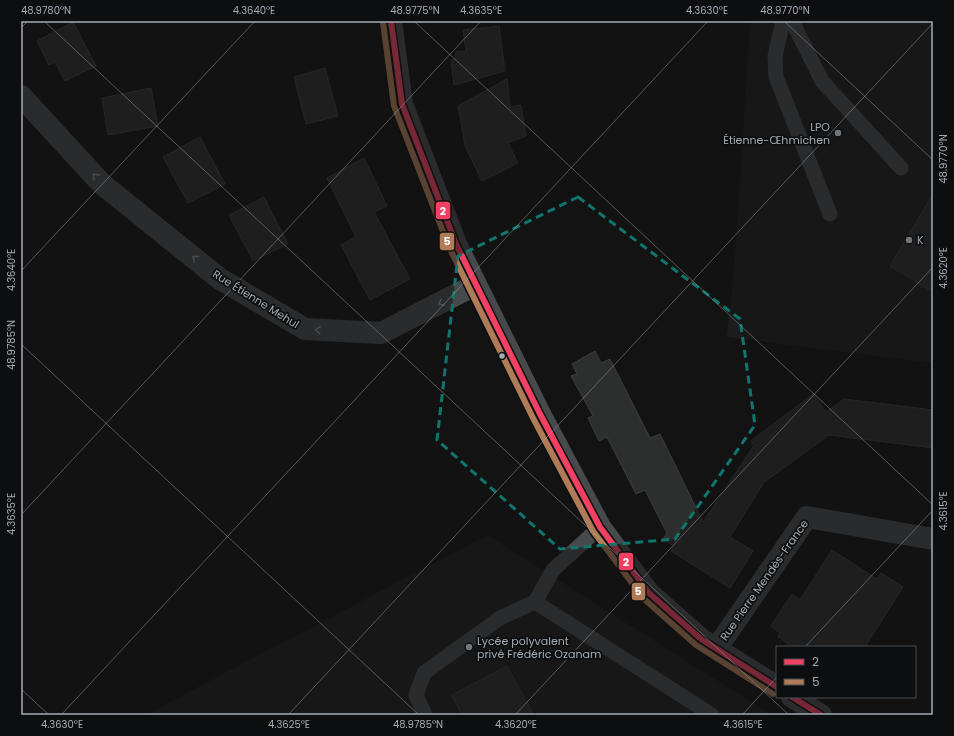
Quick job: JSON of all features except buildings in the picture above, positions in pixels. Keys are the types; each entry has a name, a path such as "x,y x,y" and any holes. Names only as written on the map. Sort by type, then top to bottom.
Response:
{"street":[{"path":"391,21 402,104 456,244 540,414 600,527 649,593 701,639 776,686"},
{"name":"Rue Étienne Mehul","path":"21,96 102,184 220,279 305,329 381,333 475,285"},
{"name":"Rue Pierre Mendès-France","path":"716,649 807,517 933,539"},
{"path":"794,698 820,715"}],"lane":[{"path":"783,21 775,56 776,77 830,214"},
{"path":"792,21 822,81 901,168"},
{"path":"425,715 416,695 424,673 500,618 535,602 554,570 600,527"},
{"path":"535,602 712,715"}],"highlighted area":[{"path":"578,197 740,319 755,425 675,539 560,549 437,440 458,256"}],"shaded area":[{"name":"LPO Étienne-Œhmichen","path":"750,21 933,21 933,363 727,337 736,245"},
{"name":"Lycée polyvalent privé Frédéric Ozanam","path":"487,535 772,715 145,715"}],"transit line":[{"name":"2","path":"391,21 402,104 456,244 540,414 600,527 649,593 701,639 776,686"},
{"name":"5","path":"383,22 394,106 449,247 533,418 593,531 644,599 696,645 773,694"},
{"name":"2","path":"794,698 821,715"}],"place":[{"name":"LPO Étienne-Œhmichen","path":"838,133"},
{"name":"K","path":"909,240"},
{"name":"Lycée polyvalent privé Frédéric Ozanam","path":"469,647"}]}
